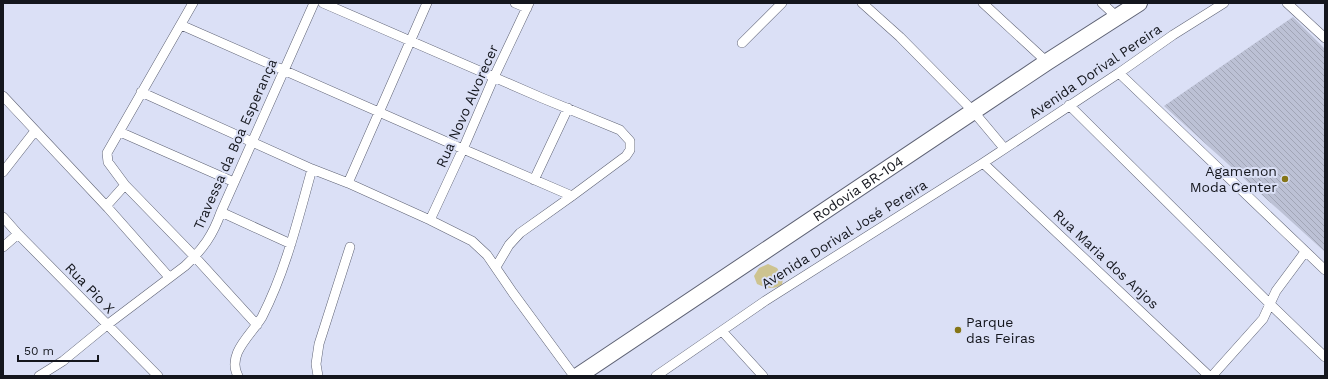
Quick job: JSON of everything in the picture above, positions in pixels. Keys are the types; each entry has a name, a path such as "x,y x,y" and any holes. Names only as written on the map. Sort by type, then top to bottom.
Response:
{"highway":[{"name":"Rodovia BR-104","path":"578,376 1047,62 1139,3"}],"street":[{"path":"192,3 181,25 141,92 107,157 110,167 125,185 195,257 257,325"},
{"name":"Travessa da Boa Esperança","path":"39,376 62,361 195,257 204,246 215,229 283,70 314,3"},
{"path":"323,3 620,130 630,141 630,150 626,156 520,233 509,245 496,267"},
{"path":"348,183 427,3"},
{"path":"514,3 528,6"},
{"path":"742,43 782,3"},
{"path":"862,3 900,37 974,111 1004,148"},
{"path":"983,3 1047,62"},
{"path":"1102,3 1117,18"},
{"name":"Avenida Dorival Pereira","path":"983,163 1119,73 1173,35 1224,3"},
{"path":"1287,3 1325,38"},
{"name":"Rua Novo Alvorecer","path":"430,220 463,150 494,77 528,6"},
{"path":"181,25 463,150 572,196"},
{"path":"1119,73 1325,270"},
{"path":"141,92 312,169 348,183 430,220 472,241 487,255 574,376"},
{"path":"3,96 108,208 168,277"},
{"path":"1069,105 1325,357"},
{"path":"534,180 568,108"},
{"path":"3,172 35,130"},
{"path":"120,132 234,182"},
{"name":"Avenida Dorival José Pereira","path":"656,376 784,289 983,163"},
{"name":"Rua Maria dos Anjos","path":"983,163 1211,376"},
{"path":"238,376 235,363 238,353 244,340 257,325 277,286 292,244 312,169"},
{"path":"108,208 108,204 125,185"},
{"path":"221,212 292,244"},
{"name":"Rua Pio X","path":"3,217 158,376"},
{"path":"3,247 18,234"},
{"path":"318,376 316,364 319,344 350,247"},
{"path":"1211,376 1263,319 1276,291 1305,252"},
{"path":"722,331 763,376"}],"shaded area":[{"path":"768,264 777,268 783,278 782,285 775,288 769,288 757,284 754,276 759,268"}],"building":[{"name":"Agamenon Moda Center","path":"1293,17 1325,49 1325,252 1164,106"}],"place":[{"name":"Agamenon Moda Center","path":"1285,179"},
{"name":"Parque das Feiras","path":"958,330"}]}
